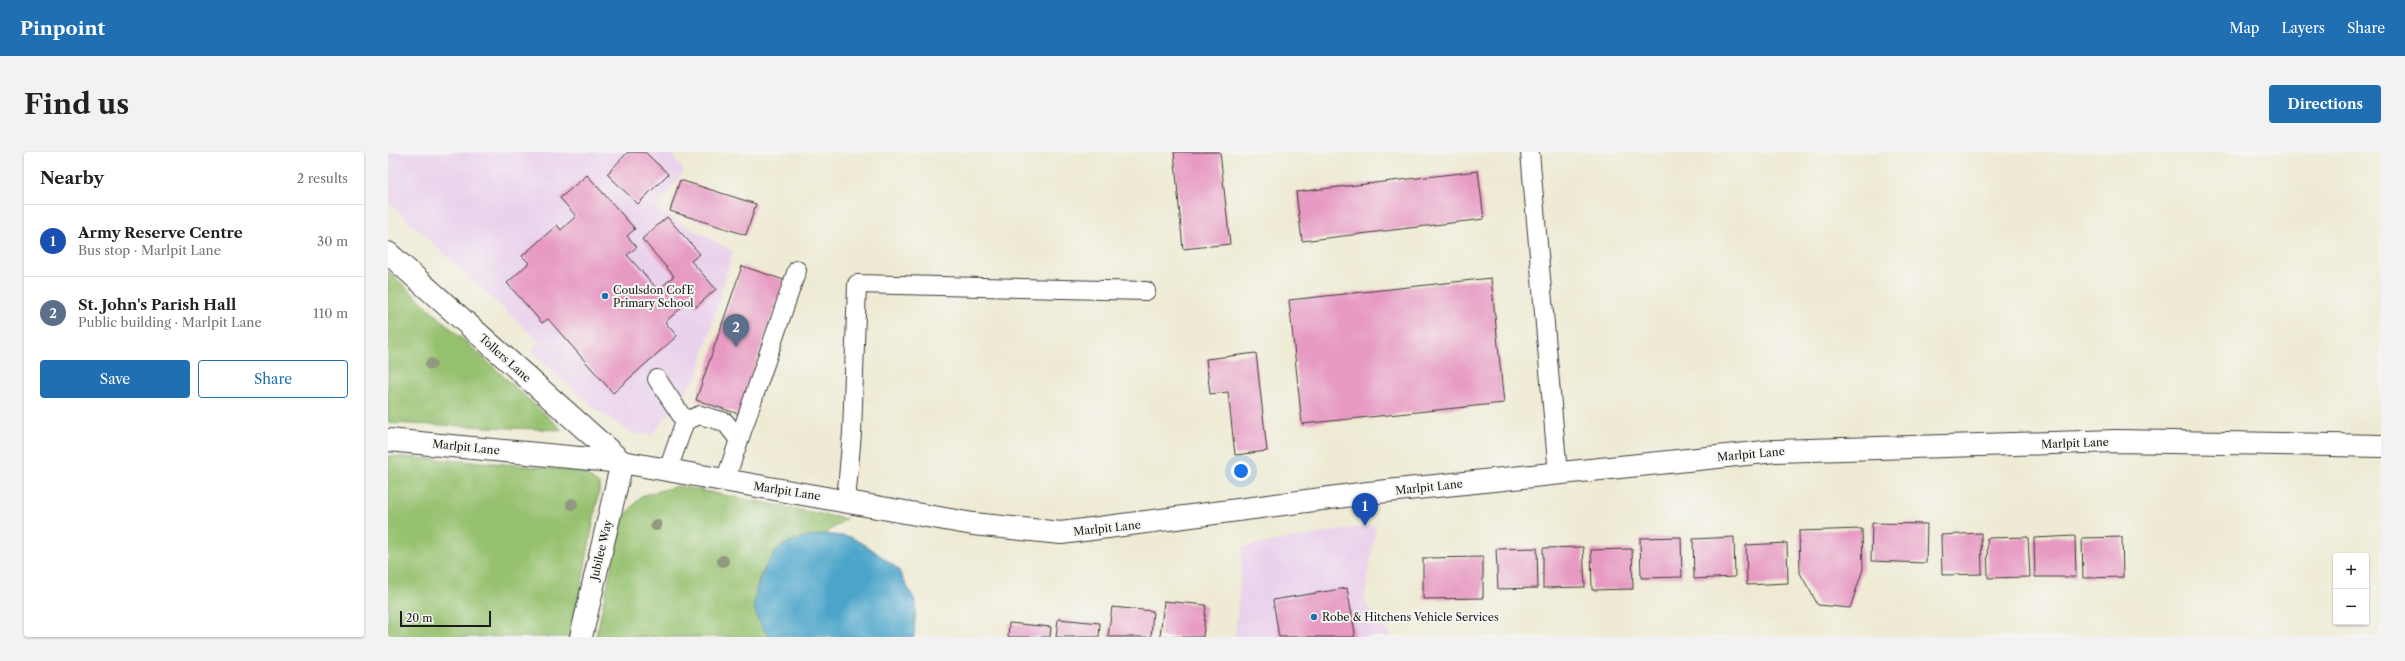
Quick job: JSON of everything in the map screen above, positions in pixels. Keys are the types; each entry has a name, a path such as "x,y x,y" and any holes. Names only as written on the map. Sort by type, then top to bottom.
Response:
{"main road":[{"name":"Tollers Lane","path":"388,253 622,462"},
{"name":"Marlpit Lane","path":"388,440 622,462 973,524 1062,533 1368,494 1775,450 2118,442 2381,446"},
{"name":"Jubilee Way","path":"581,637 622,462"}],"lane":[{"path":"1530,152 1558,474"},
{"path":"725,481 796,270"},
{"path":"846,501 852,433 857,284 1146,291"},
{"path":"657,379 685,421"},
{"path":"668,470 685,421 700,415 725,422 739,440"}],"shaded area":[{"name":"Coulsdon CofE Primary School","path":"388,152 669,152 684,171 655,209 733,251 697,377 652,435 633,434 593,407 531,351 539,341 388,202"},
{"path":"1376,524 1364,601 1393,637 1235,637 1243,547"}],"green space":[{"path":"388,271 562,430 388,423"},
{"path":"388,456 581,471 600,485 572,637 388,637"},
{"path":"678,486 846,519 825,534 801,538 760,575 754,604 760,623 769,637 596,637 622,520 641,496"}],"water":[{"path":"825,534 851,537 873,550 898,569 916,603 914,637 769,637 757,617 754,608 756,590 762,574 774,554 784,545 801,538"}],"building":[{"path":"628,152 645,152 668,174 638,204 607,174"},
{"path":"1174,152 1220,152 1230,244 1183,249"},
{"path":"1478,171 1484,219 1302,241 1296,192"},
{"path":"587,175 635,229 627,236 637,247 627,255 658,290 674,276 642,239 667,217 700,254 691,261 716,289 696,307 690,300 665,322 677,336 613,393 548,319 542,323 507,283 529,263 522,256 557,225 561,230 576,216 560,198"},
{"path":"680,180 756,204 746,235 670,211"},
{"path":"742,266 784,280 739,414 696,400"},
{"path":"1491,278 1504,403 1302,424 1289,300"},
{"path":"1256,353 1267,451 1235,455 1228,392 1210,394 1206,359"},
{"path":"1872,523 1927,524 1926,563 1871,561"},
{"path":"1862,529 1863,569 1850,608 1818,605 1800,573 1799,531"},
{"path":"1981,533 1982,574 1942,575 1941,535"},
{"path":"2075,536 2076,577 2035,577 2034,538"},
{"path":"1681,537 1682,577 1641,578 1640,538"},
{"path":"1734,537 1735,577 1694,579 1693,539"},
{"path":"2028,537 2030,577 1988,578 1987,538"},
{"path":"2122,537 2123,577 2083,578 2082,538"},
{"path":"1787,543 1788,583 1747,585 1746,545"},
{"path":"1583,547 1585,587 1543,588 1543,548"},
{"path":"1537,548 1538,588 1498,589 1496,549"},
{"path":"1632,549 1633,589 1592,590 1591,550"},
{"path":"1483,557 1483,598 1423,599 1423,558"},
{"name":"Robe & Hitchens Vehicle Services","path":"1347,588 1355,633 1354,637 1279,637 1273,600"},
{"path":"1164,601 1206,605 1203,637 1160,637"},
{"path":"1112,607 1153,611 1151,637 1108,637"},
{"path":"1058,619 1100,623 1099,637 1056,637"},
{"path":"1009,623 1051,627 1050,637 1008,637"}],"place":[{"name":"Coulsdon CofE Primary School","path":"605,296"},
{"name":"St. John's Parish Hall","path":"736,347"},
{"name":"Army Reserve Centre","path":"1365,526"},
{"name":"Robe & Hitchens Vehicle Services","path":"1314,617"}]}
